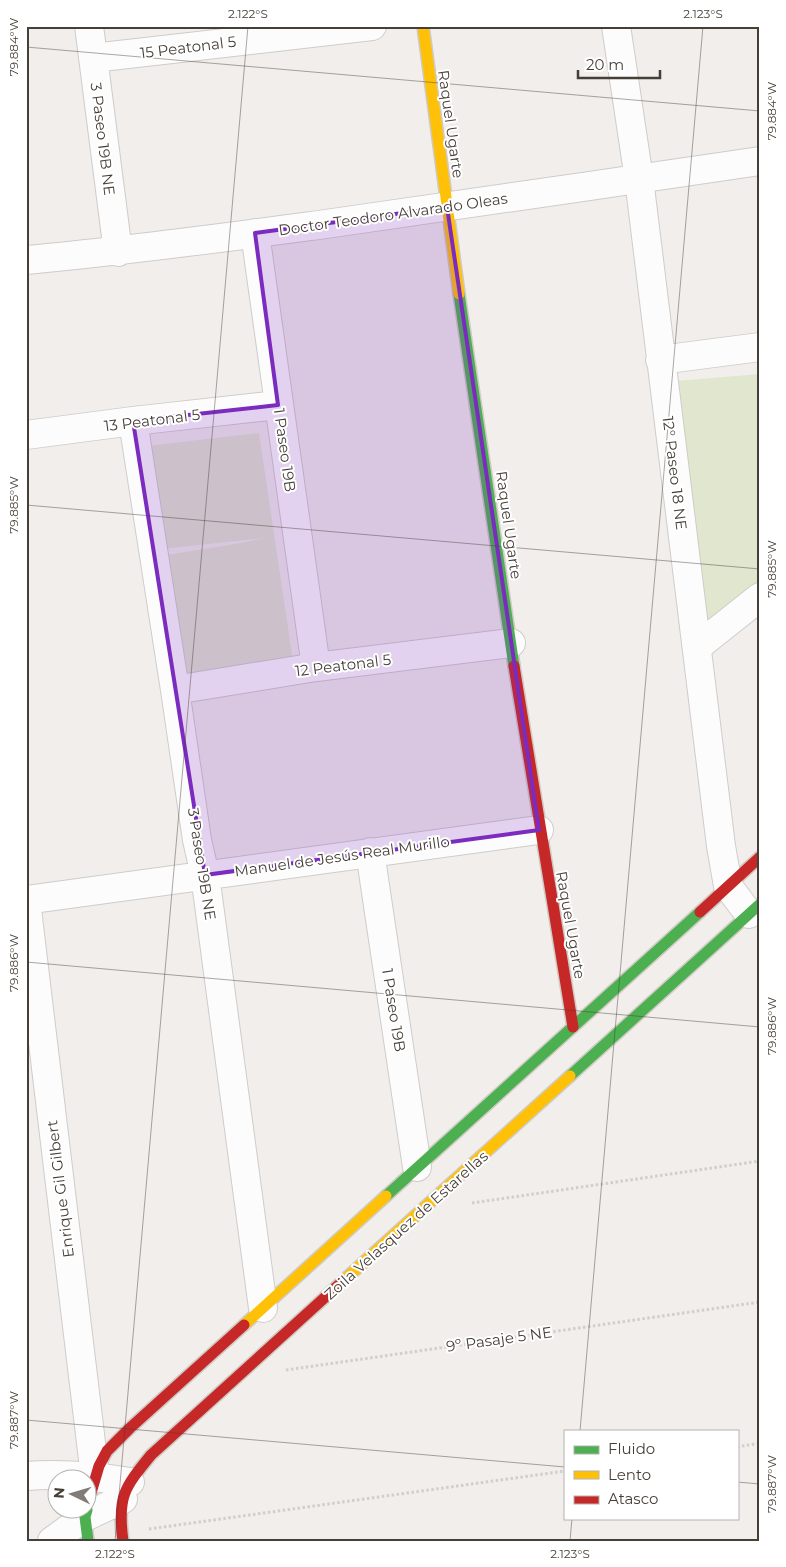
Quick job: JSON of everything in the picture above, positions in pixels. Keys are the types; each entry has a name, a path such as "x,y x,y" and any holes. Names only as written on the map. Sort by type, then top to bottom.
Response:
{"street":[{"name":"3 Paseo 19B NE","path":"89,26 118,252"},
{"name":"15 Peatonal 5","path":"93,58 372,26"},
{"name":"Raquel Ugarte","path":"423,26 447,207 510,643 539,830 573,1027"},
{"name":"12° Paseo 18 NE","path":"616,26 639,179 720,837 728,886 755,909"},
{"name":"Doctor Teodoro Alvarado Oleas","path":"26,260 118,252 447,207 760,160"},
{"name":"1 Paseo 19B","path":"255,233 316,667"},
{"path":"660,360 760,347"},
{"name":"13 Peatonal 5","path":"26,435 278,405"},
{"name":"3 Paseo 19B NE","path":"133,421 197,840 205,875 263,1308"},
{"path":"697,647 760,597"},
{"name":"12 Peatonal 5","path":"175,690 316,667 510,643"},
{"name":"Manuel de Jesús Real Murillo","path":"26,901 539,830"},
{"name":"1 Paseo 19B","path":"370,852 417,1167"},
{"path":"97,1470 107,1451 130,1428 760,857"},
{"name":"Enrique Gil Gilbert","path":"26,901 93,1470"},
{"name":"Zoila Velasquez de Estarellas","path":"98,1510 126,1490 151,1456 755,909"},
{"path":"26,1476 48,1474"},
{"path":"98,1478 126,1490 120,1519 122,1537"},
{"name":"Zoila Velasquez de Estarellas","path":"52,1541 84,1520"}],"path":[{"path":"470,1203 760,1161"},
{"name":"9º Pasaje 5 NE","path":"239,1377 760,1302"},
{"path":"738,1446 760,1443"},
{"path":"122,1537 564,1471"}],"highlighted area":[{"path":"447,207 539,830 205,875 133,421 278,405 255,233"}],"green space":[{"path":"760,374 760,582 702,630 664,382"},
{"path":"259,433 293,661 253,664 178,674 160,556 265,538 161,549 147,446"}],"traffic: fast":[{"path":"459,294 514,666"},
{"path":"570,1076 760,904"},
{"path":"386,1196 700,912"},
{"path":"85,1520 88,1541"}],"traffic: slow":[{"path":"423,26 459,294"},
{"path":"343,1281 570,1076"},
{"path":"244,1325 386,1196"}],"traffic: jam":[{"path":"514,666 573,1027"},
{"path":"700,912 760,857"},
{"path":"123,1541 121,1526 122,1503 134,1476 151,1455 343,1281"},
{"path":"98,1470 107,1451 130,1428 244,1325"}]}
